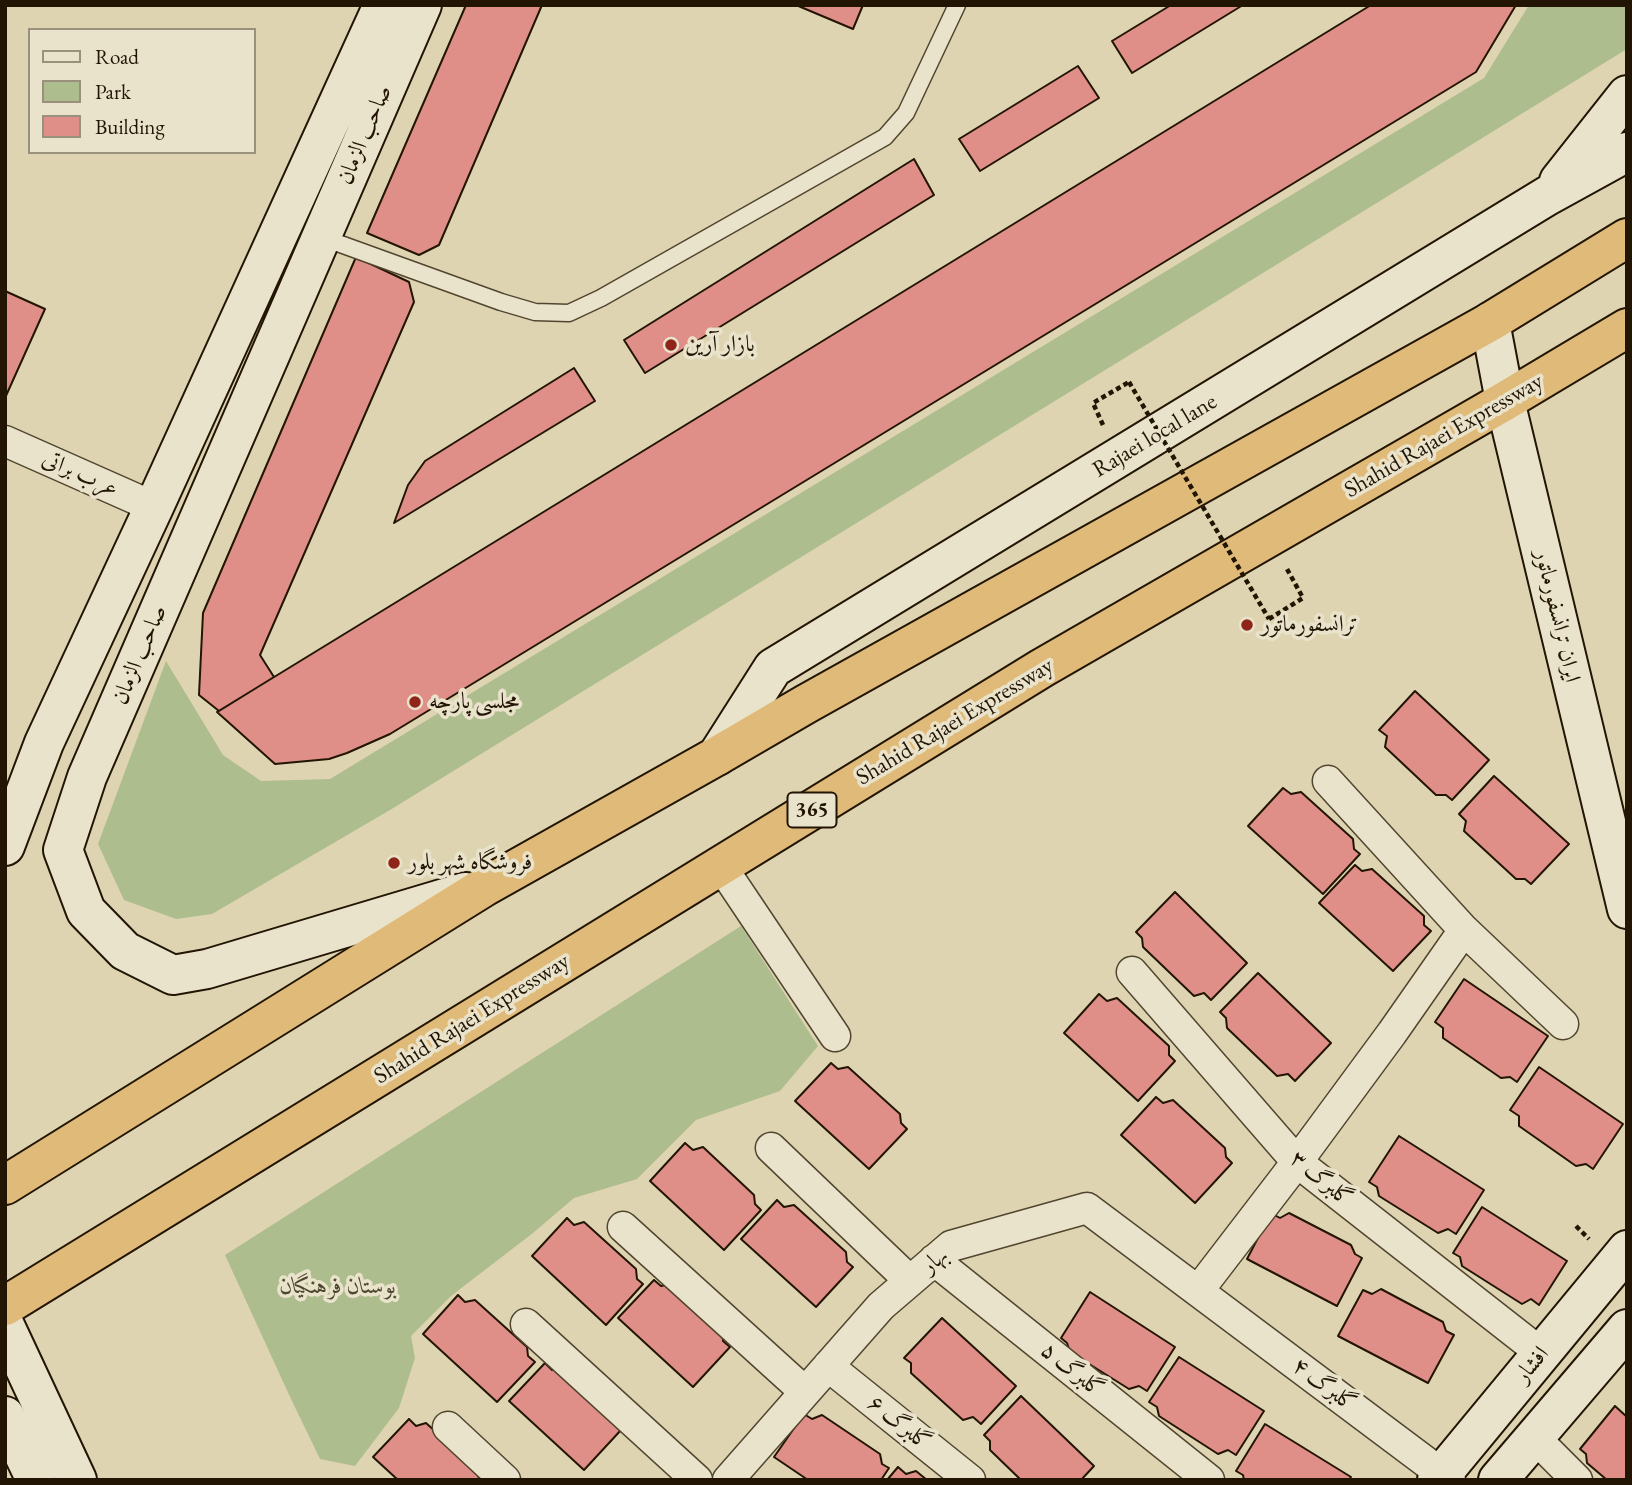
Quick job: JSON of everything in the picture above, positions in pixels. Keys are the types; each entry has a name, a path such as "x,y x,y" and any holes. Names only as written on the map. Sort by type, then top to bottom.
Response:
{"highway":[{"path":"5,1185 484,887 806,704 1490,323 1627,239"},
{"name":"Shahid Rajaei Expressway","path":"5,1306 1042,668 1627,328"}],"street":[{"name":"صاحب الزمان","path":"5,846 44,743 383,5"},
{"name":"صاحب الزمان","path":"422,5 87,777 63,850 86,911 125,951 173,975 207,969 484,887"},
{"path":"1547,196 1627,95"},
{"name":"Rajaei local lane","path":"717,756 773,668 1547,196 1627,152"},
{"name":"ایران ترانسفورماتور","path":"1490,323 1505,401 1627,909"},
{"name":"عرب براتی","path":"5,440 154,507"},
{"path":"1328,781 1464,930 1563,1024"},
{"path":"721,866 835,1037"},
{"path":"1198,1291 1297,1162 1464,930"},
{"name":"گلبرگ ۳","path":"1132,972 1297,1162 1541,1353"},
{"path":"771,1148 910,1281"},
{"name":"بهار","path":"740,1476 805,1392 881,1306 951,1246 1087,1208 1198,1291"},
{"path":"623,1227 805,1392"},
{"name":"افشار","path":"1443,1478 1541,1353 1627,1250"},
{"name":"گلبرگ ۵","path":"934,1260 1209,1480"},
{"name":"گلبرگ ۴","path":"1198,1291 1443,1478"},
{"path":"526,1324 697,1480"},
{"path":"5,1326 77,1480"},
{"path":"1499,1480 1627,1329"},
{"name":"گلبرگ ۶","path":"828,1366 970,1480"},
{"path":"5,1416 36,1480"},
{"path":"448,1427 505,1480"},
{"path":"1534,1437 1577,1480"}],"lane":[{"path":"321,237 502,302 535,312 569,313 625,285 885,137 906,113 957,5"}],"path":[{"path":"1093,403 1129,382 1269,619 1303,598"}],"green space":[{"path":"1529,5 1627,5 1627,49 390,810 212,914 176,919 124,900 98,844 166,661 223,755 261,781 330,779 1484,78"},
{"name":"بوستان فرهنگیان","path":"741,926 818,1046 780,1091 696,1120 637,1179 574,1198 451,1296 411,1336 415,1358 399,1408 355,1466 320,1459 225,1255"}],"building":[{"path":"466,5 542,5 439,245 419,255 367,233"},
{"path":"796,5 863,5 853,29"},
{"path":"1171,5 1243,5 1132,73 1112,41"},
{"path":"1371,5 1516,5 1476,72 390,734 329,759 275,764 217,712"},
{"path":"1078,66 1099,98 980,171 959,139"},
{"path":"914,159 934,195 645,373 624,340"},
{"path":"356,257 409,282 414,302 260,655 274,677 219,711 199,695 203,613"},
{"path":"5,291 45,309 5,398"},
{"path":"574,368 595,401 394,523 408,485 425,461"},
{"path":"1415,691 1489,760 1452,800 1446,795 1436,795 1385,747 1387,736 1379,730"},
{"path":"1494,776 1569,844 1531,884 1525,879 1516,879 1464,831 1466,821 1459,814"},
{"path":"1283,788 1291,794 1301,792 1353,839 1354,849 1360,854 1323,894 1248,826"},
{"path":"1355,865 1362,871 1372,869 1424,916 1424,925 1431,931 1393,971 1319,903"},
{"path":"1175,892 1247,963 1211,1000 1204,993 1194,996 1143,947 1142,938 1136,932"},
{"path":"1258,973 1331,1043 1295,1081 1288,1074 1277,1076 1227,1028 1226,1018 1220,1012"},
{"path":"1464,979 1548,1036 1517,1082 1510,1077 1501,1078 1443,1038 1443,1028 1435,1022"},
{"path":"1099,994 1107,1001 1117,998 1169,1046 1169,1055 1175,1061 1138,1101 1064,1033"},
{"path":"831,1063 838,1069 848,1067 900,1114 901,1123 907,1129 869,1169 795,1101"},
{"path":"1539,1067 1623,1124 1593,1169 1586,1164 1576,1166 1519,1126 1519,1116 1510,1110"},
{"path":"1156,1097 1163,1103 1173,1100 1225,1148 1226,1157 1232,1163 1195,1203 1121,1135"},
{"path":"1399,1136 1484,1190 1456,1234 1448,1229 1438,1233 1379,1196 1377,1187 1369,1182"},
{"path":"685,1143 693,1150 703,1147 754,1195 755,1204 761,1210 724,1250 650,1181"},
{"path":"777,1200 784,1207 794,1205 846,1252 847,1262 853,1267 816,1307 741,1239"},
{"path":"1482,1207 1567,1261 1539,1305 1531,1299 1522,1304 1462,1266 1460,1257 1453,1253"},
{"path":"1271,1213 1280,1218 1289,1213 1351,1245 1355,1254 1362,1258 1337,1306 1247,1259"},
{"path":"567,1218 574,1225 584,1222 636,1269 637,1279 643,1284 606,1325 532,1256"},
{"path":"654,1280 661,1286 671,1284 723,1331 723,1341 730,1347 693,1387 618,1318"},
{"path":"1381,1289 1443,1322 1446,1331 1454,1335 1428,1383 1338,1336 1363,1290 1372,1294"},
{"path":"1090,1292 1175,1347 1147,1391 1139,1386 1129,1389 1070,1352 1067,1343 1061,1338"},
{"path":"458,1295 465,1302 475,1300 527,1347 528,1356 535,1362 497,1402 423,1334"},
{"path":"942,1318 1016,1386 981,1424 973,1417 963,1420 911,1373 911,1363 904,1358"},
{"path":"1179,1357 1264,1411 1236,1455 1228,1450 1218,1454 1159,1416 1157,1407 1149,1402"},
{"path":"545,1363 552,1370 562,1367 621,1430 584,1470 509,1401"},
{"path":"1021,1396 1094,1466 1081,1480 1021,1480 990,1450 990,1441 984,1435"},
{"path":"1615,1406 1627,1417 1627,1480 1607,1480 1587,1463 1586,1454 1580,1449"},
{"path":"804,1414 812,1419 822,1415 880,1454 882,1464 889,1468 881,1480 808,1480 774,1457"},
{"path":"409,1419 416,1426 426,1423 478,1470 479,1480 398,1480 373,1457"},
{"path":"1265,1424 1351,1477 1349,1480 1244,1480 1243,1475 1236,1471"},
{"path":"898,1467 906,1474 916,1471 927,1480 887,1480"}],"place":[{"name":"بازار آرین","path":"671,345"},
{"name":"ترانسفورماتور","path":"1247,625"},
{"name":"مجلسی پارچه","path":"415,702"},
{"name":"فروشگاه شهر بلور","path":"394,863"}]}
